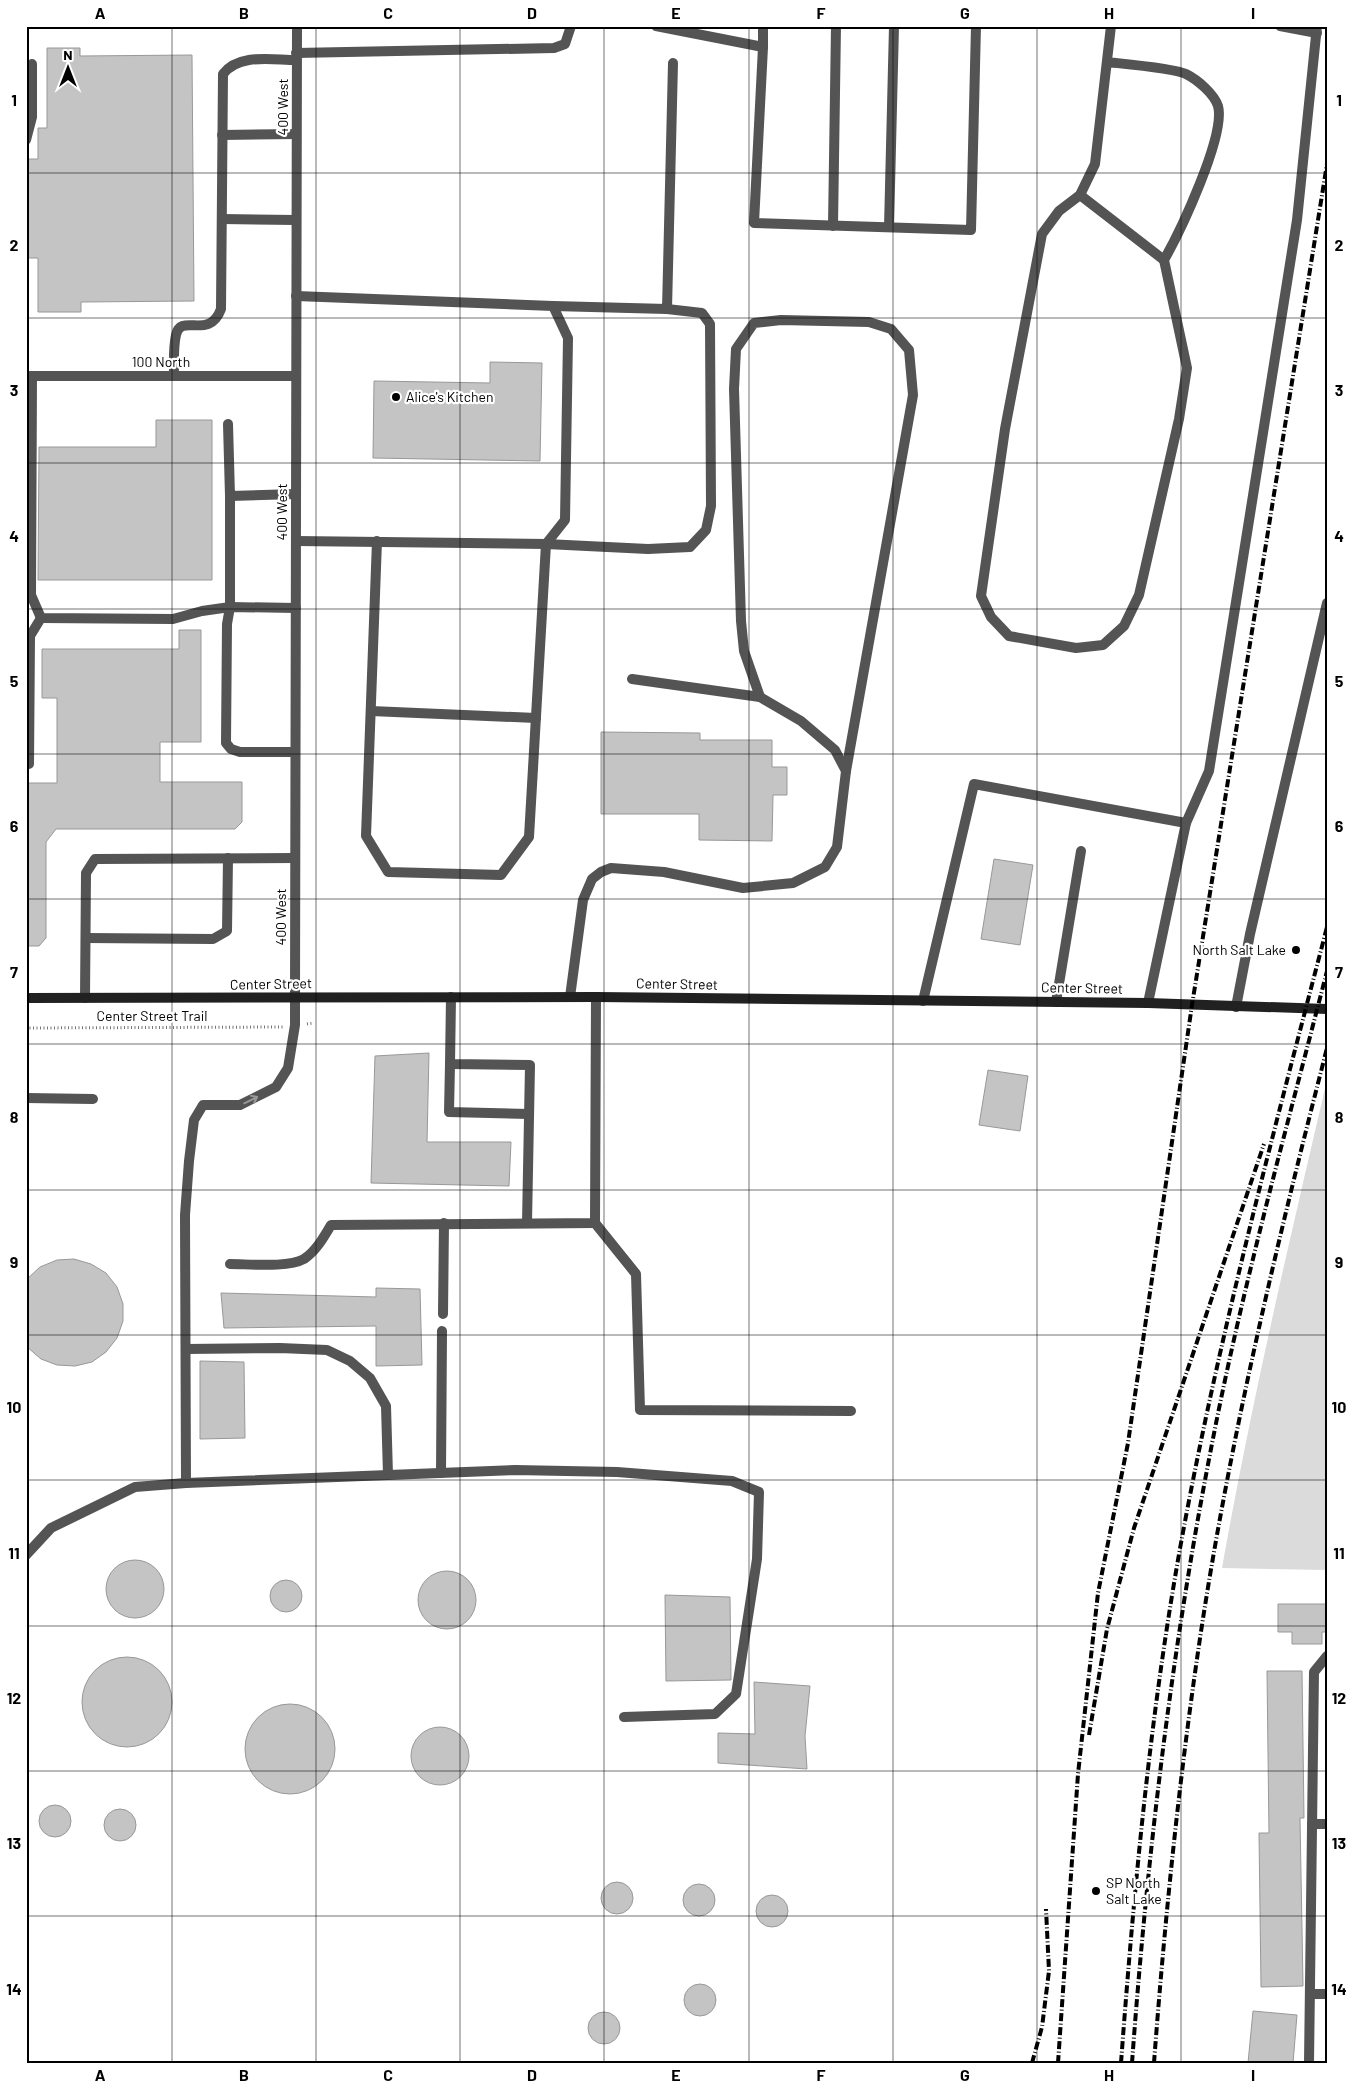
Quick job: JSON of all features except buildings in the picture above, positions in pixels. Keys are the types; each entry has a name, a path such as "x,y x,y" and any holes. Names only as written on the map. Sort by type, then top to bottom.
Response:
{"main road":[{"name":"Center Street","path":"26,998 596,997 1148,1003 1327,1009"}],"street":[{"name":"400 West","path":"186,1348 186,1215 189,1161 194,1120 203,1105 240,1105 276,1087 288,1068 295,1025 296,26"},
{"path":"174,376 176,334 179,328 189,324 209,325 217,320 221,309 223,74 229,66 239,60 554,48 565,44 569,37 571,26"},
{"path":"656,26 678,28 763,47"},
{"path":"763,26 754,223 971,230 976,26"},
{"path":"834,226 836,26"},
{"path":"889,227 894,26"},
{"path":"1080,195 1164,260 1187,368 1179,419 1139,595 1124,626 1103,645 1076,648 1008,636 991,617 980,596 1005,429 1042,234 1059,211 1080,195 1095,164 1111,26"},
{"path":"1148,1003 1186,823 1209,771 1297,220 1317,30 1280,26"},
{"path":"1107,62 1185,74 1203,85 1218,106 1218,124 1196,196 1185,222 1164,260"},
{"path":"26,140 32,117 32,64"},
{"path":"667,309 673,64"},
{"path":"222,135 296,134"},
{"path":"222,219 296,220"},
{"path":"296,296 667,309 702,313 710,324 711,506 706,530 690,546 648,549 546,544 296,541"},
{"path":"377,541 366,836 388,872 501,876 529,837 546,544 565,520 568,338 553,306"},
{"path":"570,997 583,900 592,879 610,868 664,872 743,888 793,883 825,867 837,848 846,771 913,395 909,350 891,329 869,322 781,320 754,323 736,349 734,389 741,621 744,652 760,697"},
{"path":"29,376 31,595 41,618"},
{"name":"100 North","path":"29,376 296,376"},
{"path":"228,424 230,607 227,624 226,743 231,749 240,752 295,752"},
{"path":"230,496 296,494"},
{"path":"1236,1007 1252,924 1327,603"},
{"path":"41,618 173,619 202,611 230,607 296,608"},
{"path":"28,764 30,636 41,618"},
{"path":"632,680 760,697 801,721 835,750 846,771"},
{"path":"371,711 536,718"},
{"path":"923,1001 974,784 1186,823"},
{"path":"1056,1002 1081,851"},
{"path":"86,938 213,939 227,931 228,858"},
{"path":"85,998 86,872 96,859 295,858"},
{"path":"451,997 449,1112 529,1114"},
{"path":"596,997 595,1223 636,1274 640,1410 851,1411"},
{"path":"450,1064 530,1065 527,1223"},
{"path":"26,1098 93,1099"},
{"path":"443,1314 444,1223"},
{"path":"230,1264 290,1263 303,1259 315,1250 331,1225 595,1223"},
{"path":"441,1473 442,1331"},
{"path":"186,1483 186,1348 327,1350 350,1361 370,1378 386,1406 388,1475"},
{"path":"26,1555 51,1528 135,1487 186,1483 515,1470 617,1472 732,1482 759,1492 757,1559 736,1694 715,1714 624,1717"},
{"path":"1309,2063 1314,1672 1327,1656"},
{"path":"1312,1824 1327,1824"},
{"path":"1310,1994 1327,1994"}],"path":[{"name":"Center Street Trail","path":"26,1028 277,1027"}],"shaded area":[{"path":"1327,1080 1327,1570 1222,1568 1258,1384"}],"railway":[{"path":"1058,2063 1078,1774 1098,1593 1128,1443 1192,1005 1327,164"},
{"path":"1121,2063 1144,1802 1160,1672 1181,1543 1212,1388 1230,1310 1327,927"},
{"path":"1132,2063 1145,1910 1162,1757 1183,1605 1196,1529 1222,1393 1236,1332 1327,971"},
{"path":"1154,2063 1168,1898 1180,1789 1194,1679 1214,1552 1257,1335 1327,1048"},
{"path":"1089,1735 1107,1629 1134,1528 1264,1144"},
{"path":"1032,2063 1042,2027 1049,1971 1046,1909"}],"place":[{"name":"Alice's Kitchen","path":"396,397"},
{"name":"North Salt Lake","path":"1296,950"},
{"name":"SP North Salt Lake","path":"1096,1891"}]}
